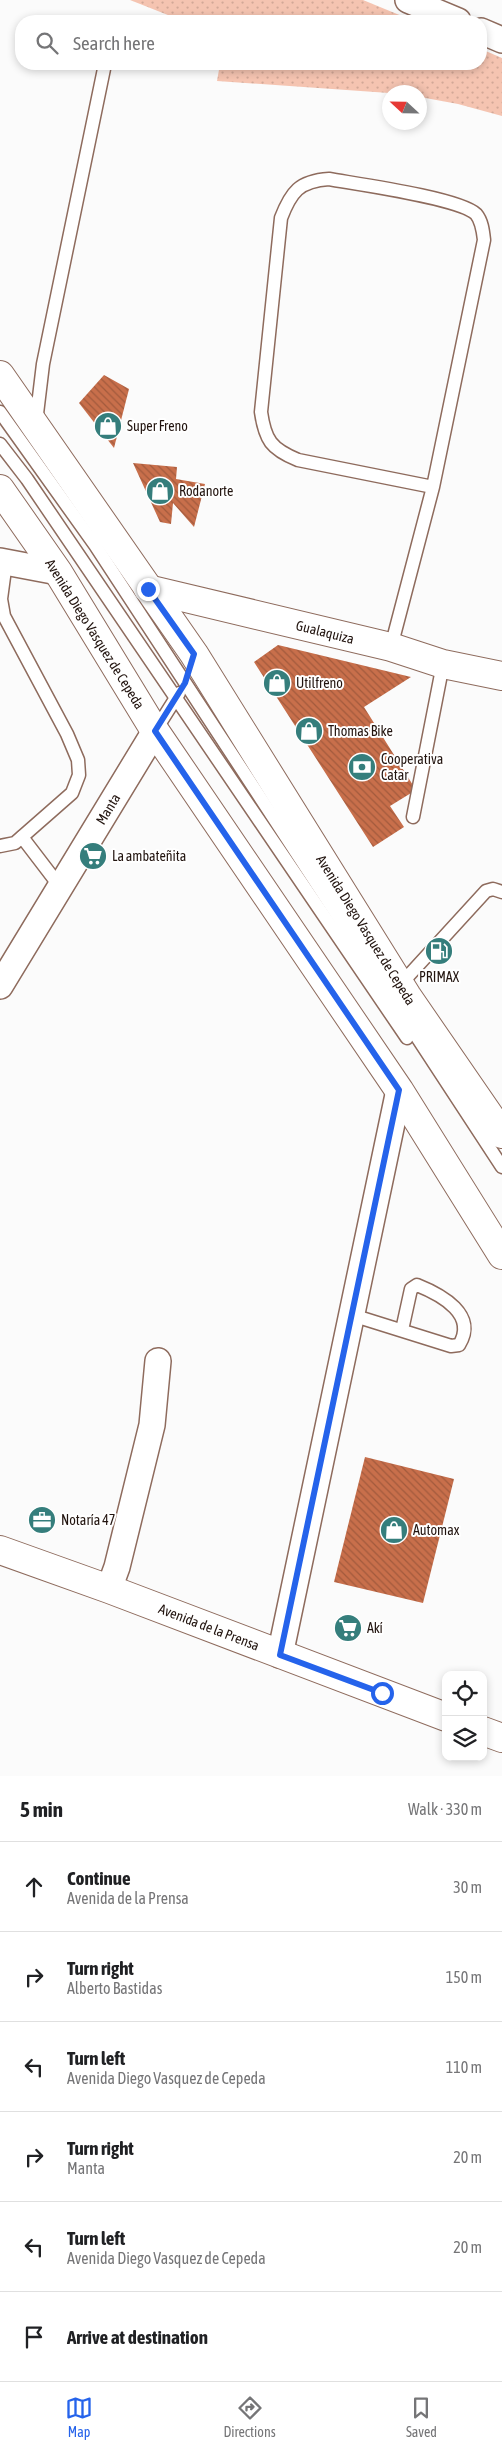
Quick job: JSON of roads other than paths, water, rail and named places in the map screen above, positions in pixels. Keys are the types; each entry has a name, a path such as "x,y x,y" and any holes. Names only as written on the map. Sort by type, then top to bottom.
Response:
{"main road":[{"name":"Avenida Diego Vasquez de Cepeda","path":"0,375 194,654 400,985 500,1121"},
{"name":"Avenida Diego Vasquez de Cepeda","path":"0,489 58,572 155,731 399,1090 502,1255"},
{"name":"Gualaquiza","path":"148,589 391,647 443,664 502,676"},
{"name":"Avenida de la Prensa","path":"0,1550 109,1589 443,1716"},
{"path":"487,1732 502,1738"}],"street":[{"path":"408,0 444,15"},
{"path":"487,34 502,40"},
{"path":"3,562 58,572"},
{"name":"Manta","path":"0,986 155,731"},
{"path":"280,1655 399,1090"},
{"path":"109,1589 117,1567 152,1425 158,1361"}],"lane":[{"path":"36,426 43,364 104,70"},
{"path":"391,647 433,487 484,240 483,227 477,215 455,203 329,179 312,180 296,189 287,202 280,218 261,412 264,429 270,443 283,454 298,460 433,487"},
{"path":"0,412 94,545 502,1166"},
{"path":"0,444 27,479 502,1176"},
{"path":"0,846 15,843 72,793 78,776 78,760 67,734 4,616 1,599 3,562"},
{"name":"Manta","path":"155,731 185,683 194,654"},
{"path":"413,817 443,664"},
{"path":"22,837 61,888"},
{"path":"400,985 486,891 493,889 502,892"},
{"path":"352,1315 451,1346 459,1345 465,1336 465,1325 462,1317 436,1292 417,1285 411,1289 402,1330"}],"place":[{"name":"Super Freno","path":"108,426"},
{"name":"Rodanorte","path":"160,491"},
{"name":"Utilfreno","path":"277,683"},
{"name":"Thomas Bike","path":"309,731"},
{"name":"Cooperativa Catar","path":"362,767"},
{"name":"La ambateñita","path":"93,856"},
{"name":"PRIMAX","path":"439,951"},
{"name":"Notaría 47","path":"42,1520"},
{"name":"Automax","path":"394,1530"},
{"name":"Akí","path":"348,1628"}]}
